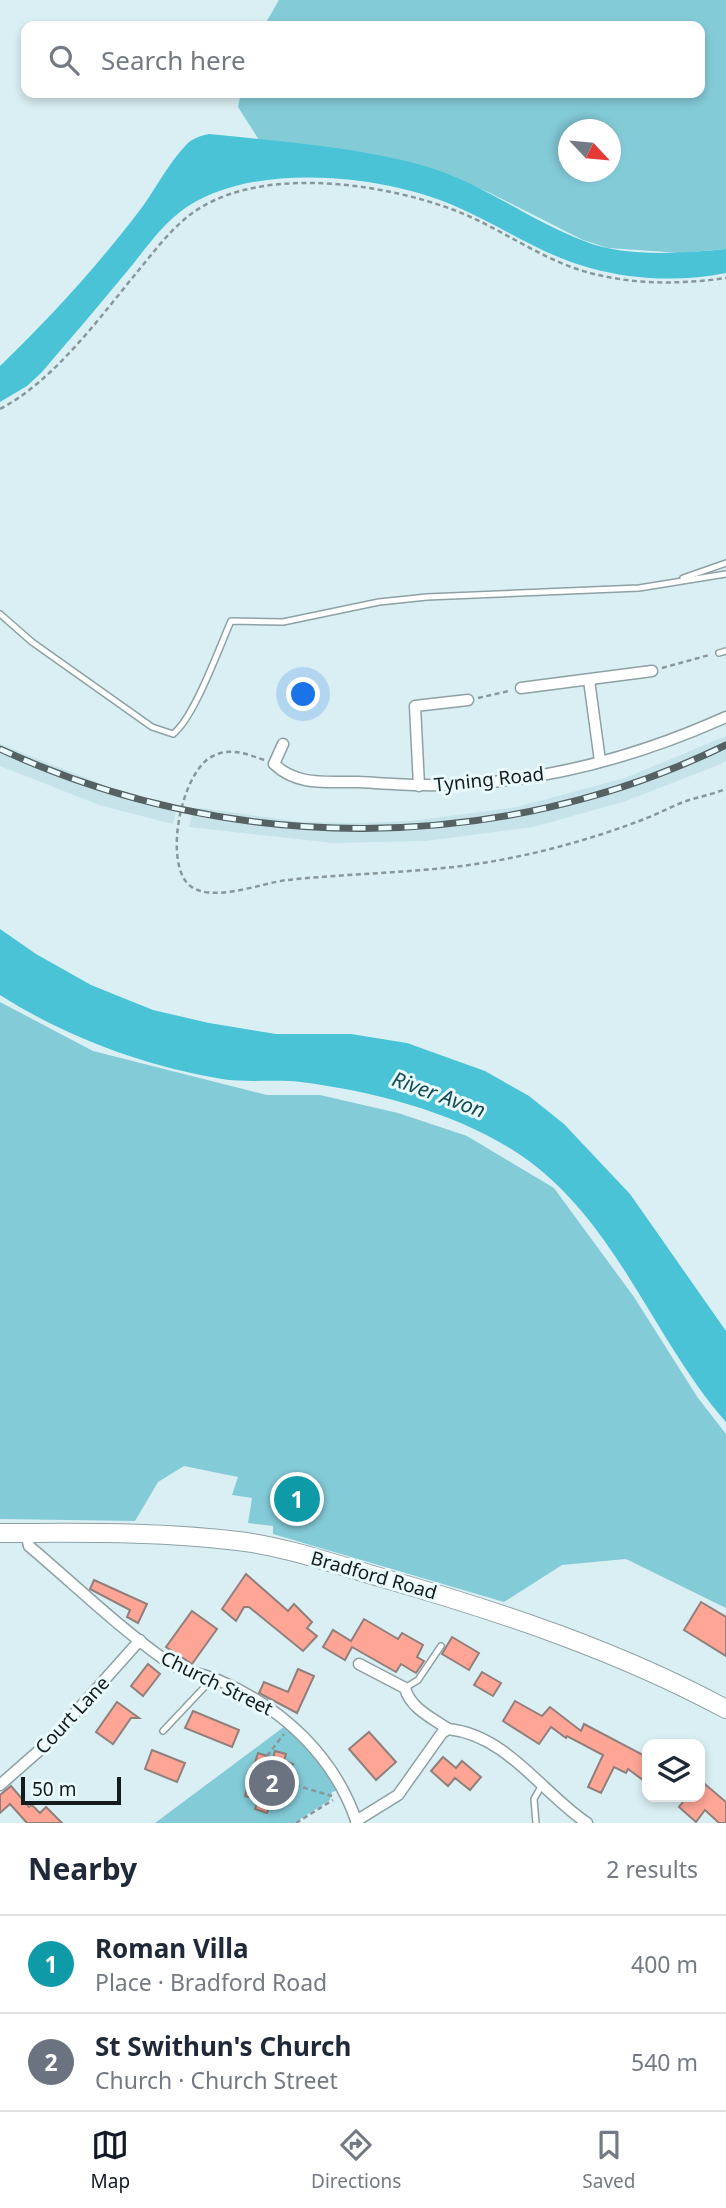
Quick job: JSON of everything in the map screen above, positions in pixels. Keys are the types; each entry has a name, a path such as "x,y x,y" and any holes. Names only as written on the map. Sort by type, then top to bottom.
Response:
{"main road":[{"name":"Bradford Road","path":"0,1533 180,1535 240,1541 295,1552 463,1601 569,1637 661,1674 726,1709"}],"street":[{"path":"520,688 652,671"},
{"path":"589,680 600,761"},
{"name":"Tyning Road","path":"419,786 415,706 468,700"},
{"name":"Tyning Road","path":"274,764 282,772 318,783 419,786 531,778 652,747 726,717"},
{"path":"274,764 283,744"},
{"name":"Church Street","path":"26,1533 29,1546 166,1661 249,1695 292,1724 338,1782 356,1822"},
{"name":"Court Lane","path":"0,1785 50,1741 141,1640"},
{"path":"359,1664 405,1688 407,1698 448,1729 498,1747 587,1823"},
{"path":"356,1822 398,1795 442,1733 448,1729"}],"lane":[{"path":"674,582 726,563"},
{"path":"0,614 32,642 152,727 173,734 194,701 231,621 283,622 379,602 427,597 639,588 726,574"},
{"path":"405,1688 418,1680 441,1646"},
{"path":"163,1731 213,1678"},
{"path":"536,1823 534,1799 542,1785"}],"path":[{"path":"0,409 28,389 93,326 172,229 190,214 223,197 264,186 336,186 409,196 456,211 535,252 576,269 621,280 688,283 726,278"},
{"path":"652,671 723,652"},
{"path":"468,700 520,688"},
{"path":"274,764 228,751 201,763 185,796 176,842 178,869 189,884 201,891 220,893 262,883 463,866 567,845 726,789"},
{"path":"267,1756 282,1736"},
{"path":"295,1785 331,1795 341,1803"},
{"path":"296,1823 334,1800"}],"shaded area":[{"path":"279,0 726,0 726,249 681,253 608,248 583,240 488,192 424,166 259,140 238,107 240,98 705,98 705,21 267,21"},
{"path":"726,736 726,761 716,766 623,802 533,827 425,841 333,843 189,827 193,810 201,808 300,822 360,823 411,821 517,807 625,778"},
{"path":"0,744 124,793 177,806 173,824 102,806 0,766"},
{"path":"0,1002 93,1051 267,1095 320,1095 398,1113 467,1136 554,1188 634,1297 698,1398 726,1434 726,1608 626,1559 562,1565 504,1602 273,1534 273,1526 248,1523 252,1498 232,1495 238,1477 184,1466 158,1482 135,1521 0,1519"},
{"path":"285,1726 320,1759 339,1790 332,1792 330,1800 294,1823 155,1823"}],"water":[{"path":"209,134 345,149 399,159 446,173 564,232 601,246 654,253 726,249 726,273 692,278 658,278 623,275 590,268 538,248 455,206 391,186 315,177 241,185 208,196 172,219 42,372 27,386 0,402 0,366 110,248 186,145"},
{"name":"River Avon","path":"0,929 36,954 91,985 153,1010 276,1034 351,1034 407,1043 485,1071 529,1096 564,1124 630,1194 726,1331 726,1422 701,1390 612,1251 588,1219 560,1188 529,1161 478,1131 449,1118 390,1099 301,1082 232,1080 193,1073 135,1058 79,1037 0,995"}],"building":[{"path":"246,1574 288,1611 294,1604 312,1622 307,1628 317,1636 303,1651 249,1607 244,1607 236,1621 222,1609"},
{"path":"94,1580 147,1604 138,1623 127,1617 130,1610 90,1589"},
{"path":"701,1602 726,1617 726,1656 684,1630"},
{"path":"192,1611 217,1629 192,1664 166,1647"},
{"path":"364,1619 398,1639 402,1633 423,1645 417,1657 424,1661 416,1673 401,1664 396,1672 352,1647 345,1660 323,1647 333,1630 351,1641"},
{"path":"452,1637 479,1653 469,1670 442,1654"},
{"path":"148,1664 160,1674 143,1696 131,1686"},
{"path":"298,1669 314,1676 297,1713 259,1693 264,1682 288,1692"},
{"path":"482,1672 501,1683 493,1696 474,1685"},
{"path":"515,1701 542,1716 550,1707 581,1731 584,1724 642,1754 642,1779 628,1769 626,1773 614,1767 601,1793 588,1787 603,1755 567,1736 566,1738 551,1727 539,1744 503,1721"},
{"path":"117,1702 139,1718 131,1718 113,1744 96,1732"},
{"path":"193,1711 239,1730 232,1747 185,1728"},
{"path":"369,1732 396,1762 376,1780 349,1749"},
{"path":"152,1750 185,1763 177,1782 145,1769"},
{"path":"275,1751 286,1754 284,1761 293,1764 279,1806 270,1804 267,1813 255,1809 258,1800 245,1796 258,1753 273,1758"},
{"path":"443,1757 456,1768 462,1761 481,1777 470,1790 455,1778 448,1786 431,1771"},
{"path":"705,1784 726,1802 726,1823 719,1823 705,1810 696,1822 679,1807 683,1802 705,1802"},
{"path":"11,1786 29,1807 32,1805 40,1813 46,1807 62,1823 27,1823 10,1804 0,1813 0,1795"}],"railway":[{"path":"0,749 88,784 178,809 270,824 363,828 456,823 549,807 639,781 726,745"}],"place":[{"name":"Roman Villa","path":"297,1499"},
{"name":"St Swithun's Church","path":"272,1783"}]}
